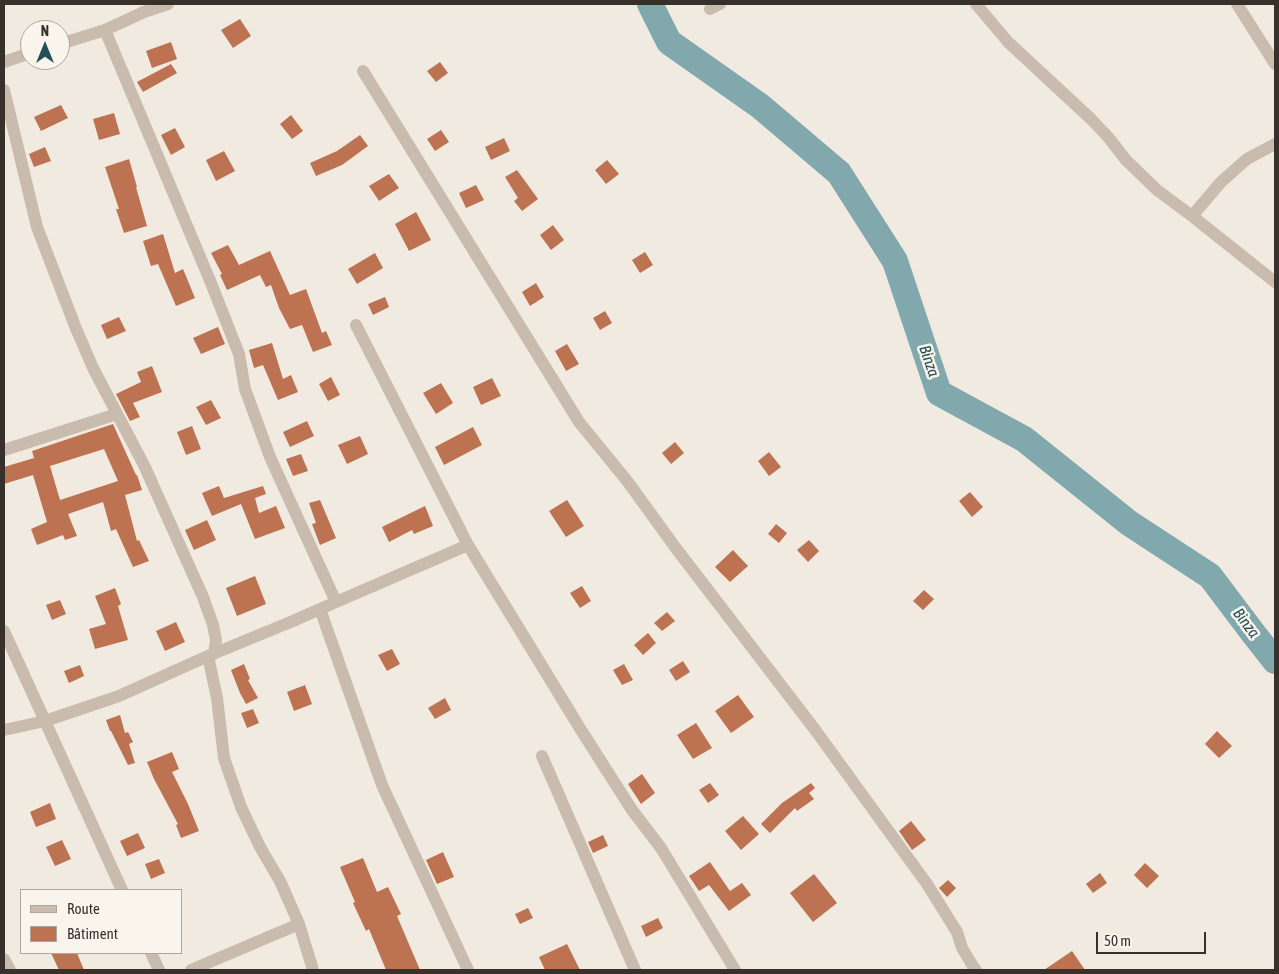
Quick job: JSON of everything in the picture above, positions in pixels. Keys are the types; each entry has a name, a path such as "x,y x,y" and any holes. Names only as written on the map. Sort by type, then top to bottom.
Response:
{"street":[{"path":"70,41 105,30 142,8 168,4"},
{"path":"976,4 1008,42 1091,119 1126,160 1157,190 1275,282"},
{"path":"1237,4 1275,64"},
{"path":"105,30 212,283 238,354 245,389 270,457 336,602"},
{"path":"4,62 20,57"},
{"path":"363,70 579,422 628,482 675,547 816,731 927,884 957,932 962,948 976,970"},
{"path":"4,90 37,227 75,326 93,368 144,465 204,597 216,640 211,655 224,758 240,807 280,881 298,924 313,970"},
{"path":"1192,216 1221,182 1247,159 1275,144"},
{"path":"356,325 468,545 581,730 632,810 661,848 735,970"},
{"path":"4,450 117,414"},
{"path":"4,730 44,721 119,696 468,545"},
{"path":"320,609 382,785 468,970"},
{"path":"4,631 122,889"},
{"path":"542,756 635,970"},
{"path":"192,970 298,924"},
{"path":"151,954 159,970"},
{"path":"4,959 10,970"}],"building":[{"path":"240,19 251,36 233,48 221,30"},
{"path":"171,42 177,59 152,68 146,51"},
{"path":"440,62 448,73 436,82 427,71"},
{"path":"171,64 177,73 143,92 137,82"},
{"path":"61,105 68,118 41,131 34,117"},
{"path":"114,113 120,134 99,140 93,119"},
{"path":"291,115 303,131 292,139 280,124"},
{"path":"175,128 185,147 171,155 161,135"},
{"path":"441,130 449,142 435,151 427,139"},
{"path":"360,135 368,146 342,165 316,176 310,163 337,151"},
{"path":"504,138 510,151 491,160 485,147"},
{"path":"45,147 51,161 34,167 29,154"},
{"path":"224,151 235,171 216,181 206,160"},
{"path":"129,159 147,226 124,233 116,209 119,209 105,167"},
{"path":"607,160 619,174 606,184 595,170"},
{"path":"517,170 538,199 522,211 514,201 518,198 505,177"},
{"path":"389,174 399,188 379,201 369,186"},
{"path":"476,185 484,200 466,208 459,193"},
{"path":"416,212 431,240 409,251 395,224"},
{"path":"553,225 564,240 551,250 540,235"},
{"path":"163,234 175,273 183,269 195,298 176,306 158,264 151,266 143,241"},
{"path":"228,245 239,265 270,251 290,295 306,289 322,333 326,331 332,345 313,352 302,325 290,329 279,308 271,285 266,287 260,275 227,290 220,275 222,274 211,253"},
{"path":"645,252 653,265 640,273 632,260"},
{"path":"375,253 383,268 357,284 348,269"},
{"path":"536,283 544,297 530,306 522,292"},
{"path":"385,297 389,307 373,315 368,304"},
{"path":"605,311 612,323 600,330 593,318"},
{"path":"119,317 126,331 107,339 101,325"},
{"path":"218,327 225,344 201,354 193,338"},
{"path":"272,343 283,379 291,375 298,392 278,400 263,365 254,368 249,350"},
{"path":"567,344 579,364 566,371 555,351"},
{"path":"152,366 162,392 133,403 140,417 130,421 116,394 141,382 137,372"},
{"path":"331,377 340,395 328,401 319,384"},
{"path":"492,378 501,396 481,405 473,387"},
{"path":"441,383 453,403 436,414 423,393"},
{"path":"211,400 221,418 206,425 196,407"},
{"path":"307,421 314,436 290,447 283,432"},
{"path":"113,424 142,490 125,495 137,541 139,540 149,561 133,567 116,529 111,531 103,502 68,514 77,536 65,540 63,535 37,545 31,529 47,522 33,475 4,484 4,467 34,458 32,451","holes":["104,449 118,481 60,500 50,466"]},
{"path":"192,426 201,449 186,455 177,432"},
{"path":"473,427 482,445 444,465 435,447"},
{"path":"360,436 368,454 347,464 338,445"},
{"path":"675,442 684,453 671,464 662,453"},
{"path":"769,452 781,467 769,476 758,461"},
{"path":"301,454 308,471 293,476 286,459"},
{"path":"219,486 224,498 263,486 266,494 255,498 259,513 276,506 285,528 255,539 241,504 212,516 202,493"},
{"path":"970,492 983,507 972,517 959,501"},
{"path":"320,500 336,538 320,545 312,524 316,523 309,503"},
{"path":"567,500 584,526 566,537 549,511"},
{"path":"425,506 433,526 414,534 412,530 389,542 382,527"},
{"path":"207,520 216,540 194,550 185,530"},
{"path":"776,524 787,533 779,543 768,534"},
{"path":"809,540 819,551 808,562 797,550"},
{"path":"733,550 748,566 730,582 715,567"},
{"path":"255,576 266,604 237,616 226,588"},
{"path":"582,586 591,601 580,608 570,593"},
{"path":"115,588 121,604 118,606 128,640 95,649 89,629 106,624 95,596"},
{"path":"924,590 934,599 923,610 913,601"},
{"path":"60,600 66,614 52,620 46,605"},
{"path":"667,612 675,621 662,631 654,623"},
{"path":"176,622 185,642 165,651 156,631"},
{"path":"648,633 656,643 643,655 634,645"},
{"path":"392,649 400,664 387,671 378,655"},
{"path":"683,661 690,672 676,681 669,670"},
{"path":"244,664 250,679 248,680 258,698 246,704 231,670"},
{"path":"624,664 633,680 622,685 613,670"},
{"path":"80,665 84,676 69,683 64,671"},
{"path":"305,685 312,704 294,711 287,692"},
{"path":"738,695 754,717 731,733 715,711"},
{"path":"445,698 451,710 435,719 428,708"},
{"path":"253,709 259,723 247,728 241,713"},
{"path":"120,715 125,733 128,732 133,742 129,744 135,763 128,765 106,720"},
{"path":"696,723 712,748 693,759 677,735"},
{"path":"1217,731 1232,746 1219,758 1205,744"},
{"path":"172,752 179,769 172,772 199,831 181,838 176,825 178,824 147,762"},
{"path":"642,774 655,793 641,804 628,784"},
{"path":"710,783 719,795 708,803 699,790"},
{"path":"811,783 815,788 809,793 814,799 797,811 795,808 770,833 761,824 782,803"},
{"path":"50,803 56,819 36,827 30,812"},
{"path":"743,816 759,834 741,850 725,831"},
{"path":"911,821 926,840 912,850 899,831"},
{"path":"138,833 145,848 127,856 120,841"},
{"path":"603,835 608,846 593,853 588,842"},
{"path":"62,840 71,859 55,866 46,847"},
{"path":"443,852 454,877 437,884 426,860"},
{"path":"363,858 377,892 388,887 401,914 397,916 420,970 386,970 369,929 366,931 353,903 355,902 340,867"},
{"path":"159,859 165,873 151,879 145,864"},
{"path":"710,862 730,891 742,883 751,895 729,911 709,885 699,891 689,876"},
{"path":"1145,863 1159,876 1147,888 1134,875"},
{"path":"1100,873 1107,883 1093,893 1086,884"},
{"path":"814,874 837,903 813,922 790,893"},
{"path":"948,880 956,888 947,897 939,888"},
{"path":"528,908 533,918 520,924 515,914"},
{"path":"658,918 663,928 646,937 641,926"},
{"path":"567,944 580,970 545,970 539,957"},
{"path":"1072,951 1085,970 1044,970"},
{"path":"51,954 77,954 84,970 59,970"}],"waterway":[{"name":"Binza","path":"650,4 669,42 760,106 839,173 895,261 939,393 1024,439 1129,523 1210,576 1275,661"}]}
